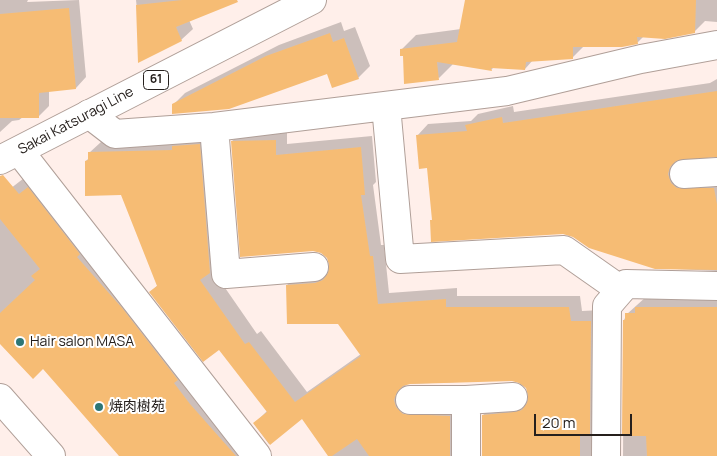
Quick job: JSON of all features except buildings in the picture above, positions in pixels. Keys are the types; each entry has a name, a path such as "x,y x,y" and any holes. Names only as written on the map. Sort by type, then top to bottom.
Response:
{"street":[{"name":"Sakai Katsuragi Line","path":"10,156 312,0"},
{"path":"89,114 115,134 214,127 507,91 641,59 717,45"},
{"path":"386,106 400,259 564,250 621,290"},
{"path":"214,127 226,274 314,267"},
{"path":"10,156 256,456"},
{"path":"684,174 717,172"},
{"path":"606,456 607,306 626,284 717,286"},
{"path":"410,400 466,400 513,397"},
{"path":"0,398 51,456"},
{"path":"466,400 466,456"}],"place":[{"name":"Hair salon MASA","path":"20,342"},
{"name":"焼肉樹苑","path":"99,407"}]}
